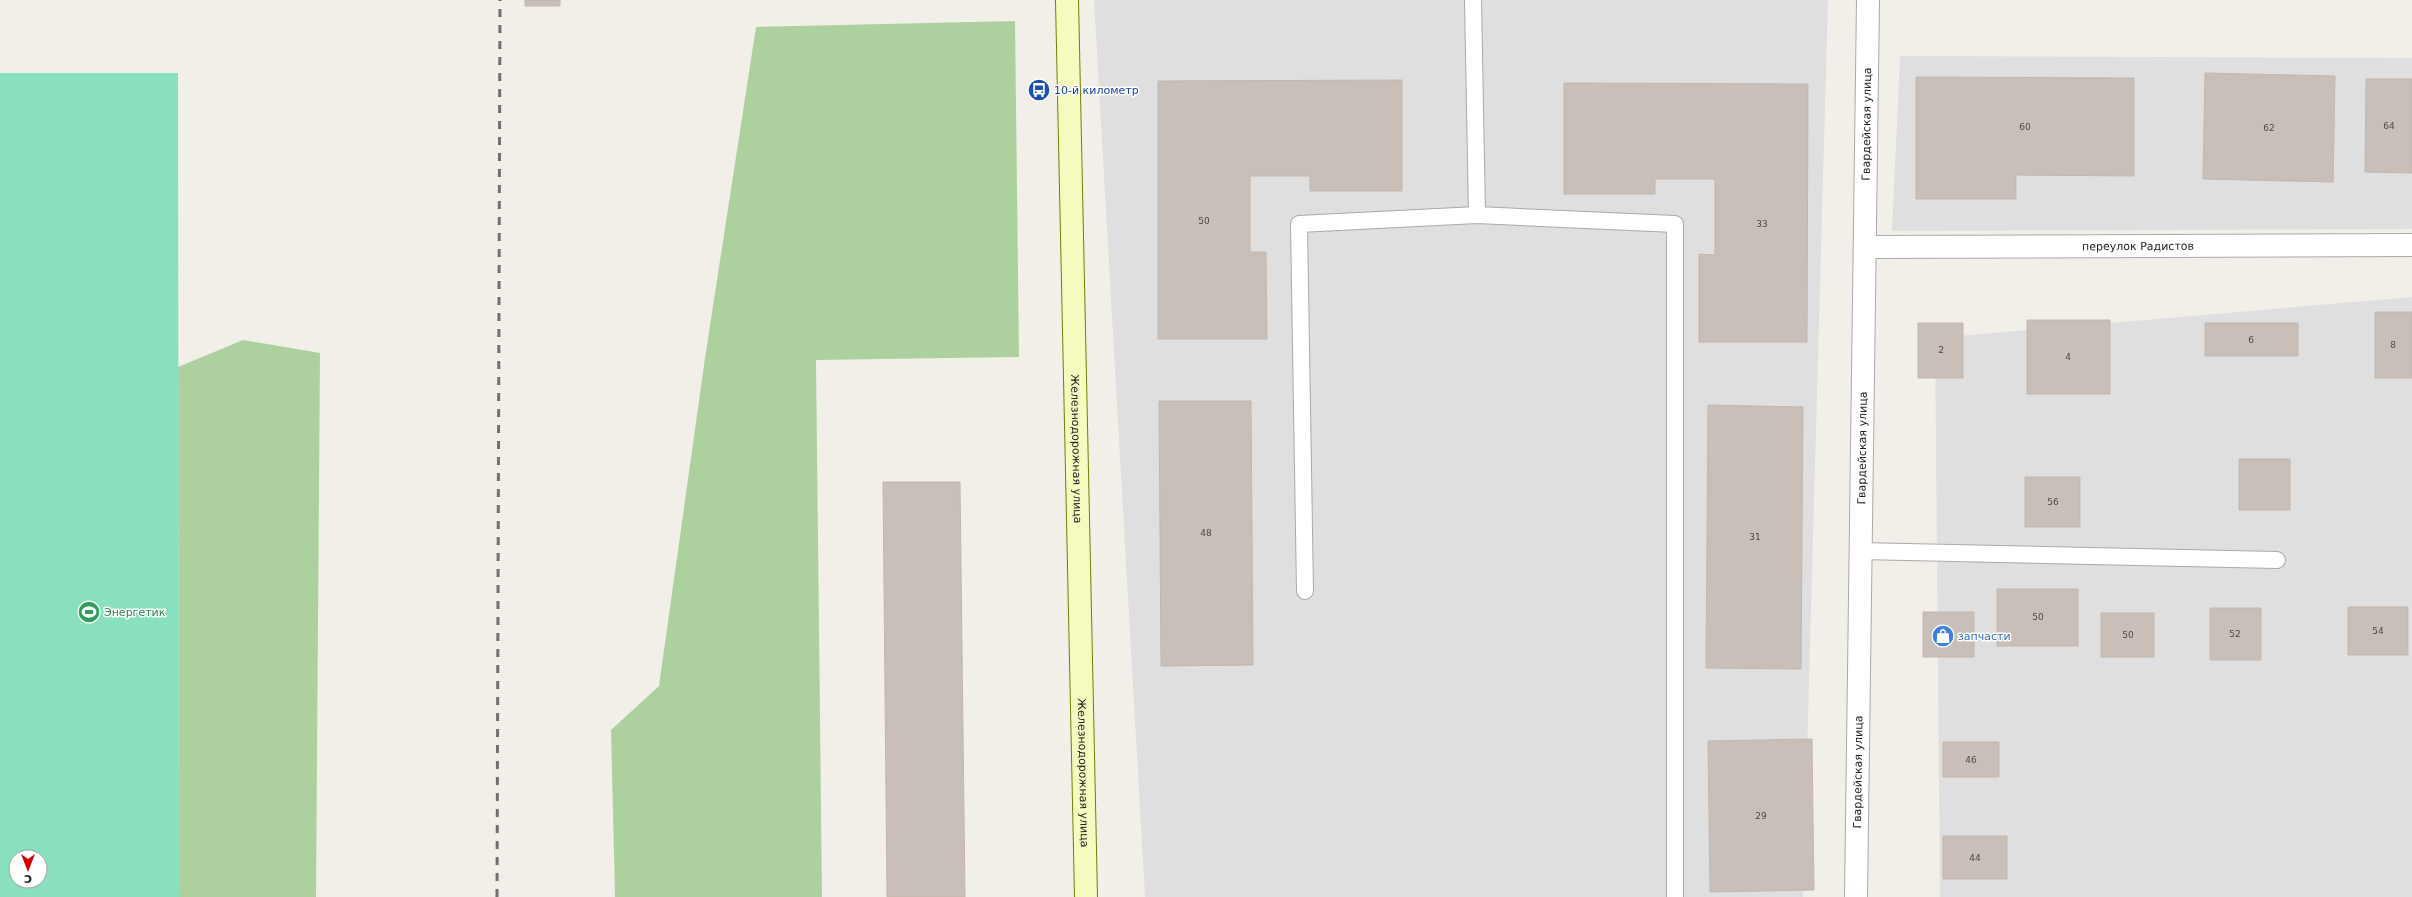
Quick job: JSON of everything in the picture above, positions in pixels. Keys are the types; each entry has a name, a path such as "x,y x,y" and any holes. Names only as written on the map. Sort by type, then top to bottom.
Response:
{"street":[{"name":"Железнодорожная улица","path":"1067,0 1086,897"},
{"name":"Гвардейская улица","path":"1856,897 1868,0"},
{"name":"переулок Радистов","path":"1865,247 2412,245"}],"lane":[{"path":"1473,0 1477,215"},
{"path":"1305,591 1299,224 1477,215 1675,224 1675,897"},
{"path":"1860,551 2277,560"}],"shaded area":[{"path":"1094,0 1828,0 1803,897 1145,897"},
{"path":"1900,56 2412,58 2412,229 1892,231"},
{"path":"2412,297 2412,897 1940,897 1935,338"}],"green space":[{"path":"1015,21 1019,357 816,360 822,897 615,897 611,730 659,686 705,358 756,27"},
{"name":"Энергетик","path":"0,73 178,73 179,897 0,897"},
{"path":"243,340 320,353 316,897 179,897 178,367"}],"building":[{"path":"525,0 560,0 560,6 525,6"},
{"path":"2205,73 2335,76 2333,182 2203,179"},
{"path":"1916,77 2134,78 2134,176 2016,175 2016,199 1916,199"},
{"path":"2366,79 2412,79 2412,173 2365,172"},
{"path":"1402,80 1402,191 1310,191 1310,176 1250,176 1250,252 1266,252 1267,339 1158,339 1158,81"},
{"path":"1564,83 1808,84 1807,342 1699,342 1699,254 1715,255 1715,179 1655,179 1655,194 1564,194"},
{"path":"2375,312 2412,312 2412,378 2375,378"},
{"path":"2027,320 2110,320 2110,394 2027,394"},
{"path":"1918,323 1963,323 1963,378 1918,378"},
{"path":"2205,323 2298,323 2298,356 2205,356"},
{"path":"1159,401 1251,401 1253,665 1161,666"},
{"path":"1708,405 1803,407 1801,669 1706,668"},
{"path":"2239,459 2290,459 2290,510 2239,510"},
{"path":"2025,477 2080,477 2080,527 2025,527"},
{"path":"883,482 960,482 965,897 887,897"},
{"path":"1997,589 2078,589 2078,646 1997,646"},
{"path":"2348,607 2408,607 2408,655 2348,655"},
{"path":"2210,608 2261,608 2261,660 2210,660"},
{"path":"1923,612 1974,612 1974,657 1923,657"},
{"path":"2101,613 2154,613 2154,657 2101,657"},
{"path":"1812,739 1814,890 1710,892 1708,741"},
{"path":"1943,742 1999,742 1999,777 1943,777"},
{"path":"1943,836 2007,836 2007,879 1943,879"}],"railway":[{"path":"497,897 500,0"}],"place":[{"name":"10-й километр","path":"1039,90"},
{"name":"Энергетик","path":"89,612"},
{"name":"запчасти","path":"1943,636"}]}
